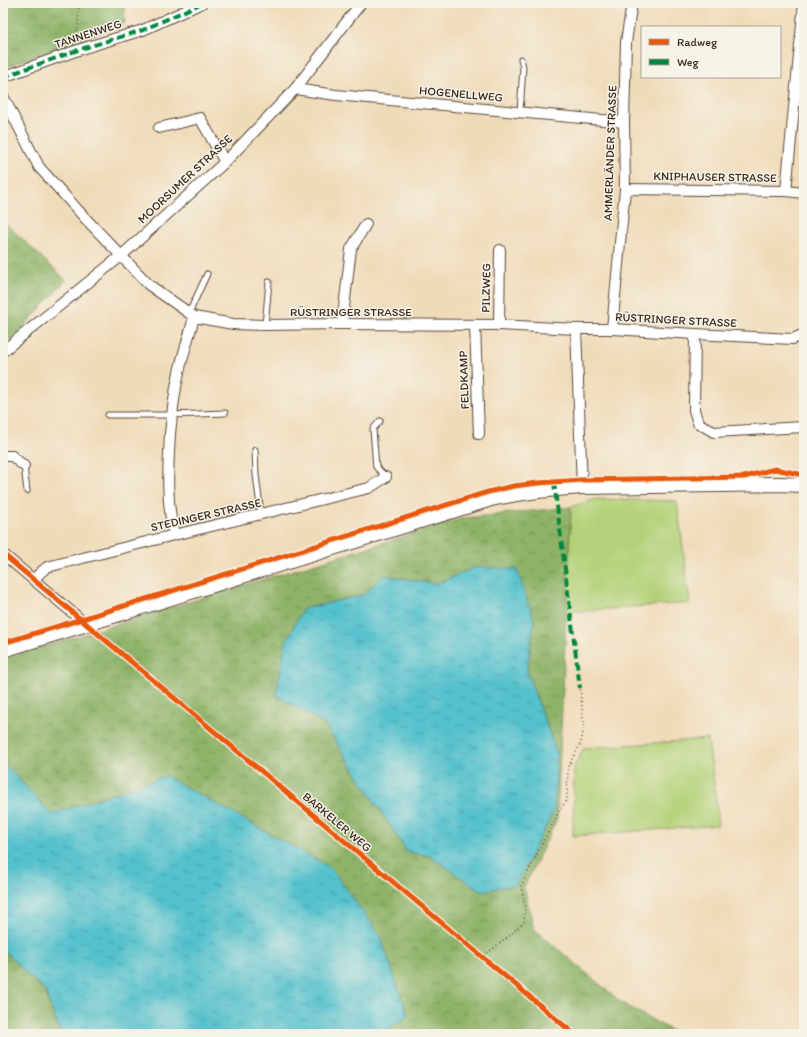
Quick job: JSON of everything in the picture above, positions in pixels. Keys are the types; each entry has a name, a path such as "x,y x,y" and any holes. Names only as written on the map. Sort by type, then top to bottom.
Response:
{"street":[{"name":"TANNENWEG","path":"3,77 81,49 143,30 202,3"},
{"name":"MOORSUMER STRASSE","path":"3,351 121,256 225,162 295,89 360,3"},
{"name":"AMMERLÄNDER STRASSE","path":"612,329 625,189 624,122 626,42 632,3"},
{"path":"786,190 804,3"},
{"name":"HOGENELLWEG","path":"295,89 344,96 624,122"},
{"name":"RÜSTRINGER STRASSE","path":"3,96 39,167 149,285 192,315 233,324 265,325 498,325 576,329 612,329 793,339 804,334"},
{"path":"159,128 200,118 225,162"},
{"name":"KNIPHAUSER STRASSE","path":"625,189 786,190 804,193"},
{"path":"342,324 351,249 366,224"},
{"name":"PILZWEG","path":"498,325 500,250"},
{"path":"174,535 171,525 167,487 168,458 178,377 192,315"},
{"name":"FELDKAMP","path":"475,325 479,434"},
{"path":"576,329 582,487"},
{"path":"696,334 694,410 698,423 714,432 804,427"},
{"path":"3,456 12,456 24,466"},
{"name":"STEDINGER STRASSE","path":"34,579 47,567 369,488 386,478"},
{"path":"3,650 492,499 525,492 555,488 582,487 779,484 804,485"},
{"path":"3,554 87,625"}],"lane":[{"path":"520,112 523,67 521,58"},
{"path":"192,315 207,274"},
{"path":"265,325 270,282"},
{"path":"108,415 172,416 225,413"},
{"path":"380,421 373,429 375,460 376,467 386,478"},
{"path":"255,450 256,475 261,515"},
{"path":"24,466 28,492"},
{"name":"BARKELER WEG","path":"87,625 574,1034"}],"path":[{"path":"79,3 78,30 76,30 81,49"},
{"path":"482,957 524,922 525,906 521,886 560,809 567,800 568,767 582,743 584,727 580,688"}],"green space":[{"path":"3,3 124,3 125,23 3,68"},
{"path":"3,221 66,280 16,335 3,346"},
{"path":"596,499 677,501 690,603 566,612 571,507"},
{"path":"571,507 557,819 524,887 534,929 622,1003 678,1034 380,1034 408,1016 166,776 52,814 3,763 3,659 464,518","holes":["476,567 534,620 527,672 557,754 481,891 430,856 407,852 325,725 276,695 303,609 363,595 384,576 436,584"]},
{"path":"708,739 718,825 573,836 574,767 584,748"},
{"path":"3,950 45,991 62,1034 3,1034"}],"water":[{"path":"476,567 517,569 534,620 527,672 557,754 554,811 516,885 481,891 430,856 407,852 325,725 276,695 286,641 303,609 363,595 384,575 436,584"},
{"path":"3,763 52,814 166,776 331,868 380,935 408,1016 380,1034 62,1034 45,991 3,950"}],"marked path":[{"path":"3,77 81,49 143,30 202,3"},
{"path":"554,482 580,688"}],"cycle path":[{"path":"3,643 488,492 514,486 582,480 744,477 775,469 804,475"},
{"path":"3,554 574,1034"}]}
